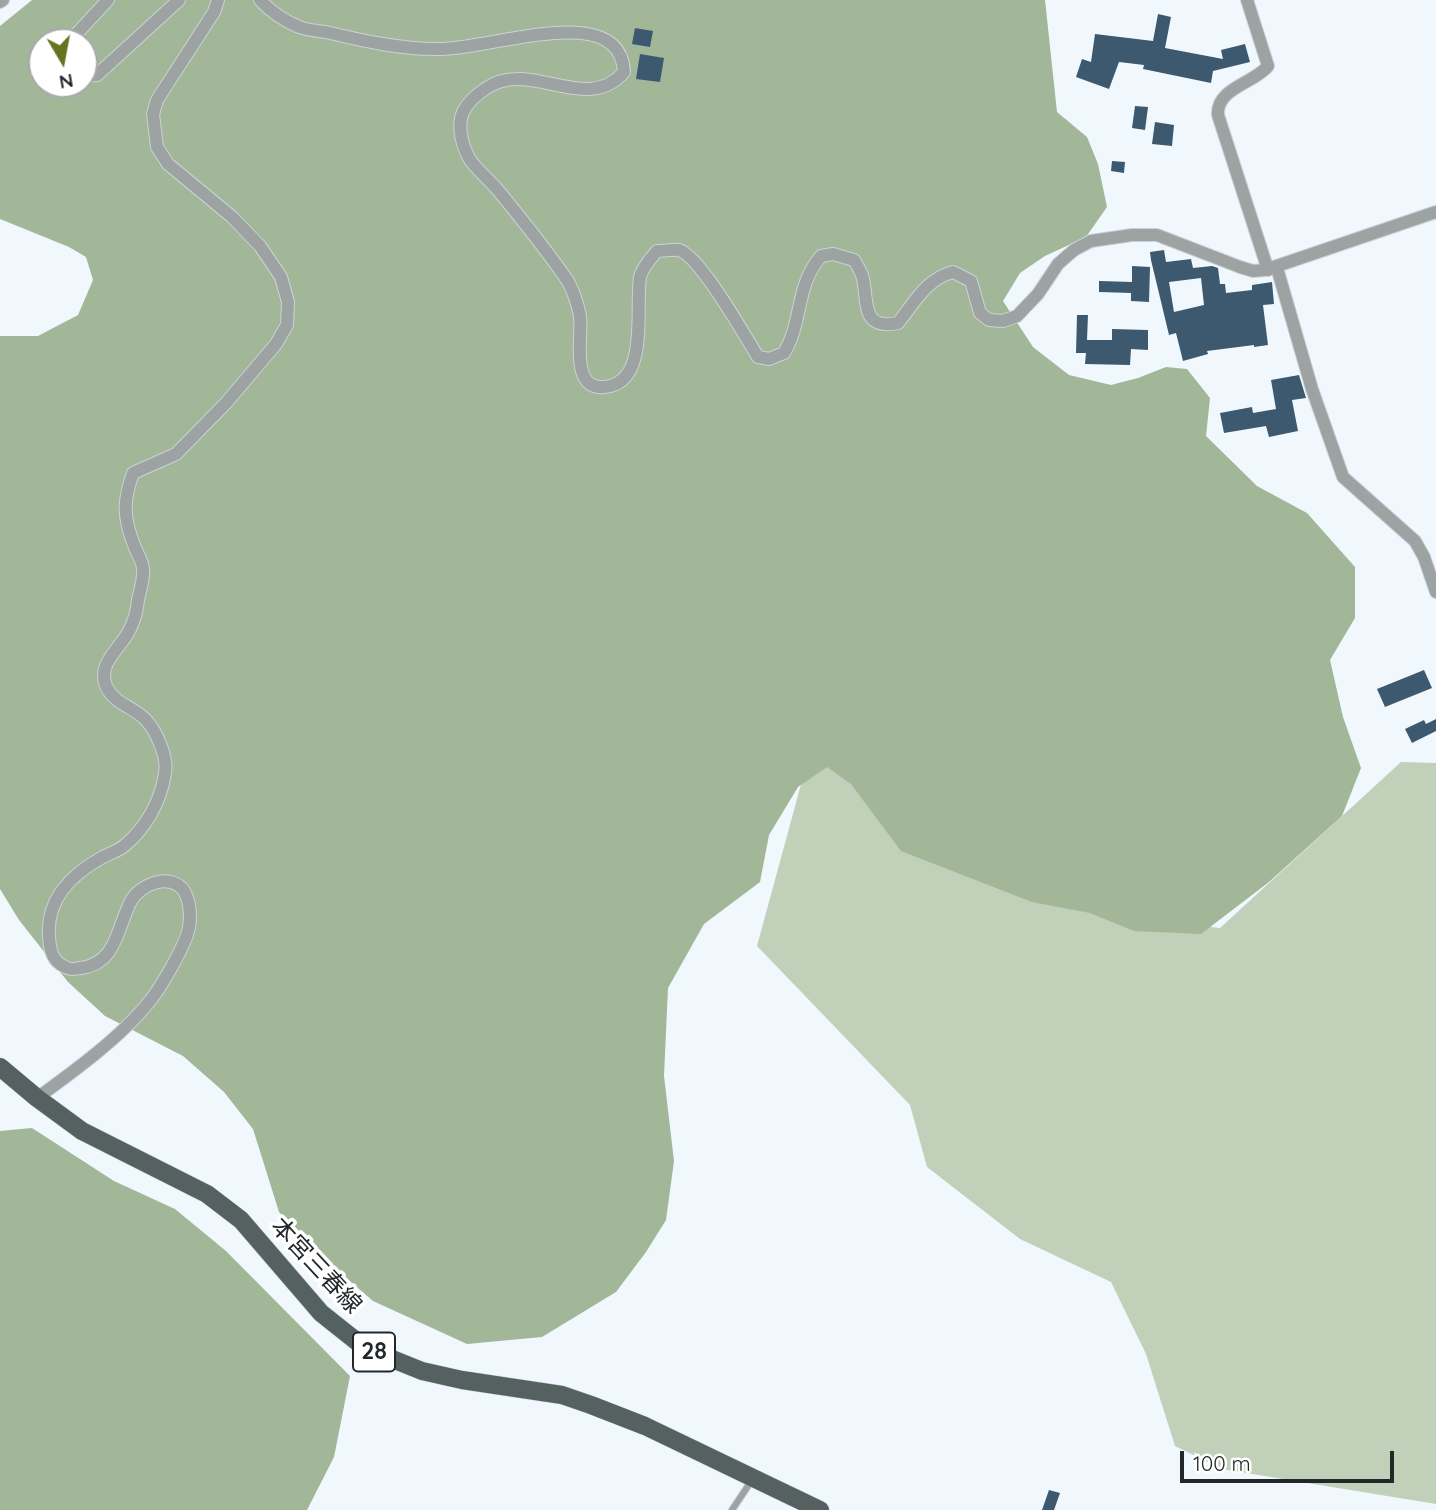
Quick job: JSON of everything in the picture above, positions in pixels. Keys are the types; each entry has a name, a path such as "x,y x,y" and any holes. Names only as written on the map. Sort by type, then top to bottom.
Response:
{"main road":[{"name":"本宮三春線","path":"0,1067 82,1131 207,1194 241,1220 321,1313 365,1348 422,1371 462,1380 562,1395 645,1426 820,1510"}],"street":[{"path":"82,28 108,0"},
{"path":"98,74 179,0"},
{"path":"37,1098 80,1066 150,1001 175,960 189,929 189,905 184,891 174,883 164,881 146,886 132,898 111,951 88,968 70,970 60,965 52,956 48,933 60,890 79,872 123,846 143,825 156,806 166,770 163,750 146,720 116,700 106,687 104,673 106,662 131,629 144,568 129,531 124,510 133,473 176,454 251,374 276,344 286,325 288,302 281,277 260,246 232,217 168,164 157,147 153,114 157,100 214,12 218,0"},
{"path":"260,0 301,28 400,46 442,49 459,47 564,19"},
{"path":"1247,0 1268,66 1263,73 1223,98 1217,107 1218,114 1343,477 1415,541 1424,557 1436,593"},
{"path":"597,23 613,34 621,45 624,72 619,77 589,89 508,78 492,84 472,98 462,114 461,136 470,160 505,199 568,280 580,317 579,355 583,375 593,385 604,387 623,380 631,371 637,345 640,274 657,251 678,250 689,256 758,357 769,359 784,354 793,339 802,289 811,267 821,256 833,254 854,260 862,274 864,301 869,316 879,324 898,323 932,282 941,275 953,272 971,281 980,313 989,320 1003,321 1017,316 1038,294 1058,264 1074,250 1091,241 1132,235 1157,235 1253,271 1273,269 1436,212"}],"lane":[{"path":"732,1510 753,1478"}],"green space":[{"path":"32,0 1045,0 1057,112 1087,137 1098,164 1107,207 1086,237 1045,256 1020,273 1003,301 1033,347 1069,375 1111,385 1166,367 1187,369 1210,398 1206,436 1257,486 1307,513 1355,567 1355,618 1330,660 1343,717 1361,768 1342,816 1269,882 1201,934 1134,931 1090,913 1032,902 901,851 851,784 827,767 798,787 769,835 760,882 704,924 668,988 664,1076 674,1161 666,1220 616,1292 542,1337 467,1344 373,1301 329,1263 279,1212 253,1129 224,1092 183,1056 105,1016 68,982 19,920 0,889 0,336 38,336 78,315 93,280 86,257 69,247 0,219 0,26"},
{"path":"809,755 1114,916 1220,928 1401,762 1436,763 1436,1504 1222,1469 1175,1446 1146,1354 1111,1282 1020,1239 927,1167 910,1105 757,946"},
{"path":"32,1128 114,1181 175,1209 226,1251 350,1376 334,1457 307,1510 0,1510 0,1131"}],"building":[{"path":"1158,14 1171,17 1165,48 1223,59 1221,50 1245,44 1250,62 1213,71 1211,83 1143,69 1144,65 1119,62 1109,89 1076,77 1082,59 1091,62 1095,34 1153,41"},
{"path":"635,28 653,31 650,47 632,44"},
{"path":"640,54 664,58 660,82 636,79"},
{"path":"1135,106 1148,107 1145,130 1132,128"},
{"path":"1155,122 1174,125 1172,146 1152,144"},
{"path":"1112,161 1125,162 1124,173 1111,171"},
{"path":"1164,250 1166,262 1191,259 1193,268 1218,268 1220,284 1225,284 1226,293 1252,290 1252,285 1272,282 1274,304 1263,305 1268,345 1207,351 1208,354 1183,361 1176,333 1169,335 1150,252","holes":["1201,278 1204,305 1174,312 1169,282"]},
{"path":"1132,266 1150,267 1149,302 1131,301 1131,293 1099,292 1099,281 1132,282"},
{"path":"1077,315 1088,315 1087,340 1112,340 1112,329 1148,330 1148,350 1131,349 1130,365 1085,364 1086,353 1076,353"},
{"path":"1299,375 1306,398 1292,400 1298,431 1269,437 1266,426 1224,433 1220,413 1252,407 1253,413 1276,409 1271,380"},
{"path":"1424,670 1432,688 1385,707 1377,689"},
{"path":"1436,719 1436,731 1412,743 1405,729 1424,720 1426,724"},
{"path":"1049,1490 1060,1493 1054,1510 1042,1510"}]}
